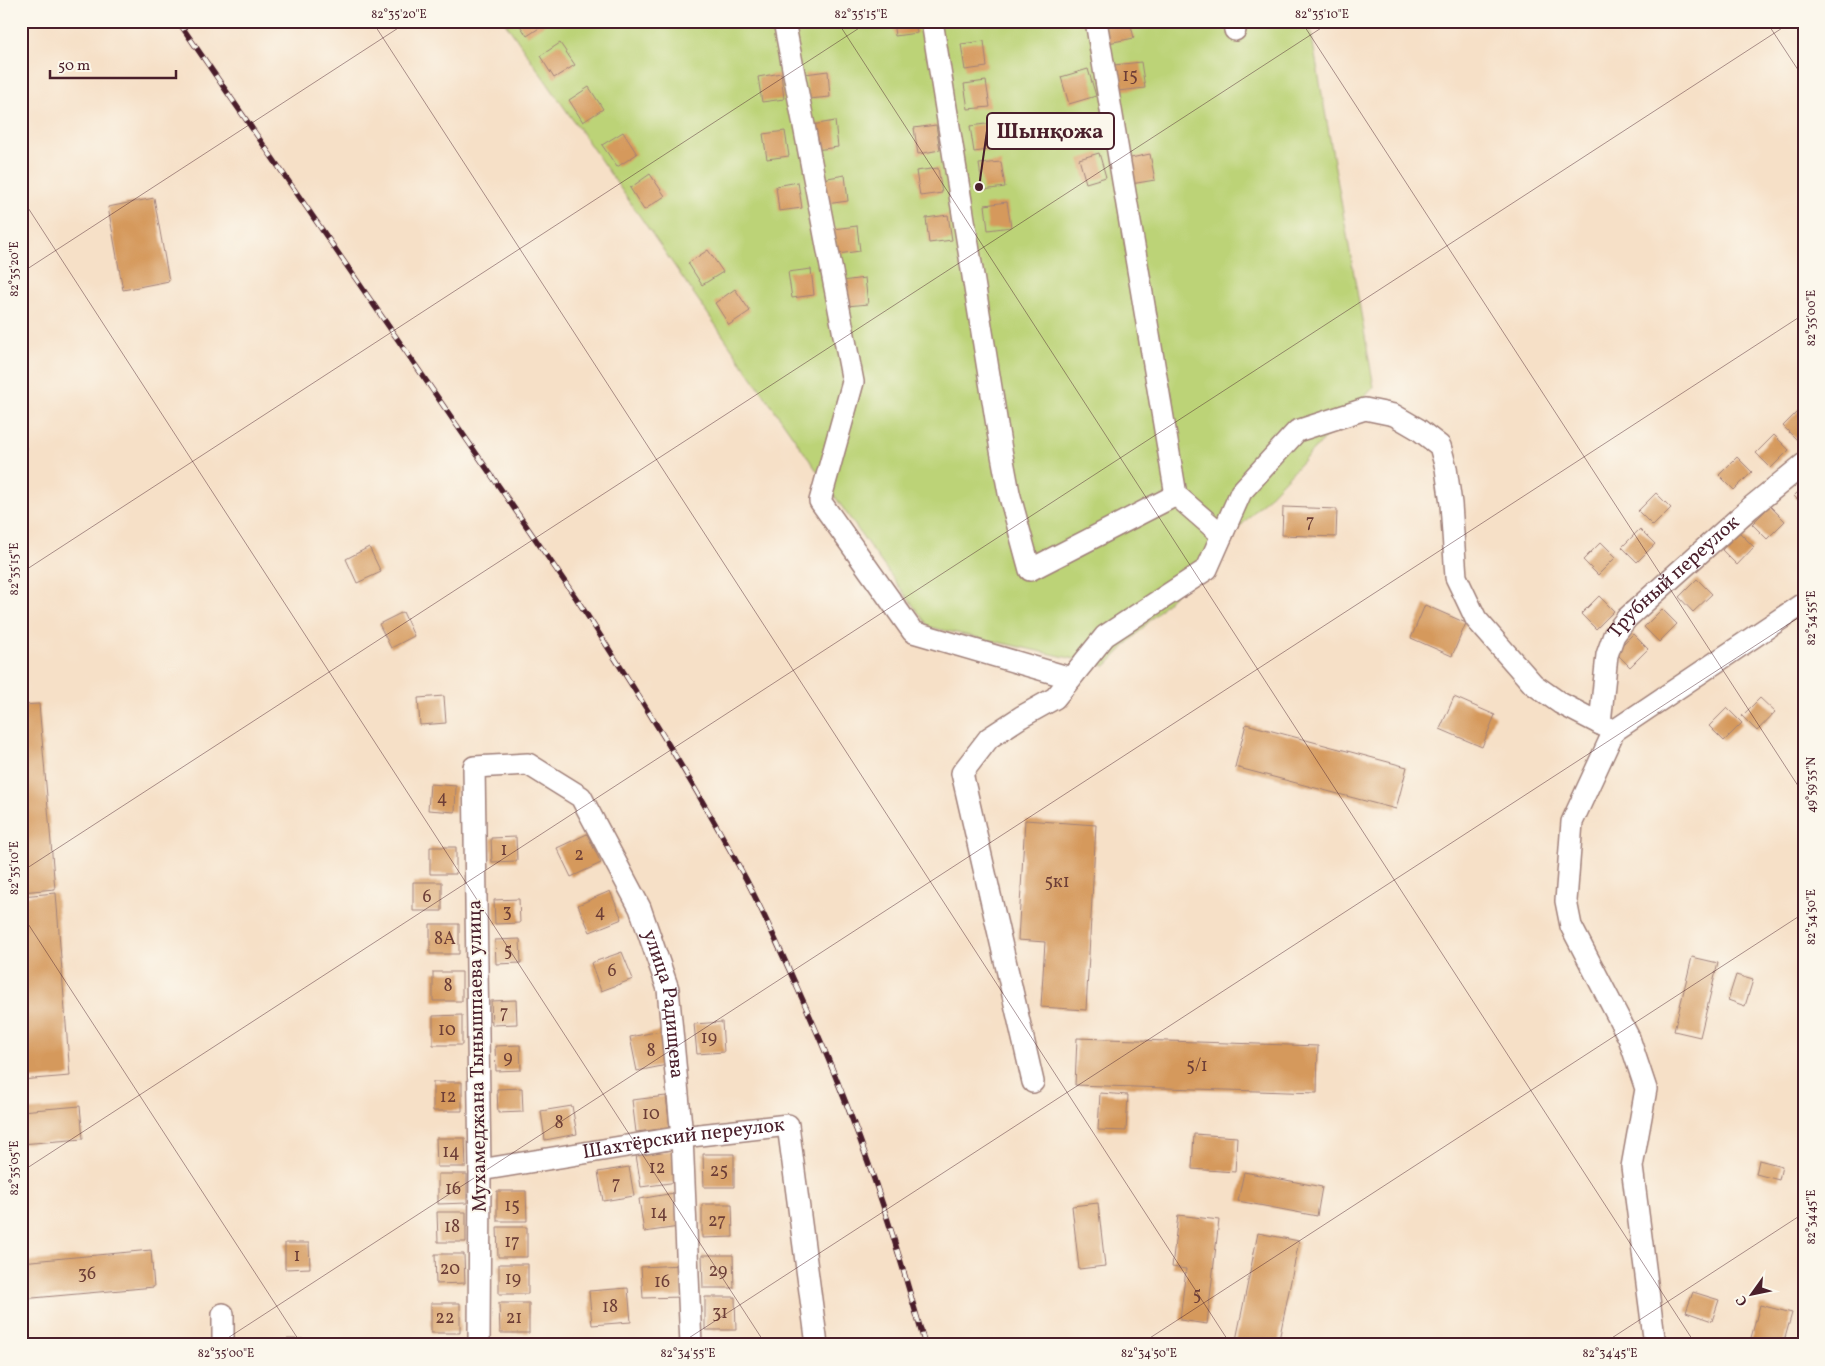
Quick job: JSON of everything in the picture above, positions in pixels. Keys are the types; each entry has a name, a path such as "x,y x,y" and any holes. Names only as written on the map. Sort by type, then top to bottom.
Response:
{"street":[{"path":"784,21 853,382 820,501 913,632 1071,678"},
{"path":"932,21 1001,450 1009,493 1030,570 1176,495"},
{"path":"1096,21 1176,495 1222,535"},
{"path":"1033,1082 962,773 989,738 1055,698 1105,636 1207,570 1241,492 1297,431 1365,409 1394,415 1418,429 1440,446 1452,504 1456,577 1476,619 1532,684 1560,703 1607,727"},
{"name":"Трубный переулок","path":"1607,727 1607,655 1614,635 1623,624 1750,508 1804,464"},
{"path":"1655,1345 1632,1167 1646,1089 1629,1038 1571,926 1566,901 1572,822 1607,727 1804,603"},
{"name":"улица Радищева","path":"474,767 528,764 581,797 640,908 668,989 682,1136 692,1345"},
{"name":"Мухамеджана Тынышпаева улица","path":"474,767 480,1170 479,1345"},
{"name":"Шахтёрский переулок","path":"480,1170 682,1136 788,1125 817,1345"},
{"path":"222,1314 223,1345"}],"green space":[{"path":"504,21 1309,21 1374,387 1106,666 929,627 870,547"}],"building":[{"path":"517,21 546,21 547,23 527,36"},
{"path":"893,21 915,21 917,33 895,36"},
{"path":"1104,21 1130,21 1134,38 1108,43"},
{"path":"984,41 987,67 965,70 961,44"},
{"path":"560,43 575,65 554,78 540,56"},
{"path":"1141,62 1145,88 1118,91 1114,65"},
{"path":"1088,69 1096,96 1069,104 1061,77"},
{"path":"828,71 830,97 809,99 805,74"},
{"path":"781,73 784,99 762,102 758,77"},
{"path":"986,81 990,107 968,109 964,84"},
{"path":"589,87 603,109 583,122 569,100"},
{"path":"835,121 838,147 816,150 812,125"},
{"path":"993,123 996,149 974,152 970,126"},
{"path":"936,125 940,150 918,154 914,128"},
{"path":"785,131 789,156 767,159 763,134"},
{"path":"623,132 637,154 617,167 602,145"},
{"path":"1099,153 1106,177 1086,183 1079,159"},
{"path":"1150,154 1155,180 1131,184 1126,159"},
{"path":"1001,162 1005,187 983,190 979,164"},
{"path":"938,168 942,193 920,196 916,171"},
{"path":"650,174 665,196 644,210 630,188"},
{"path":"845,175 848,201 826,204 822,179"},
{"path":"798,182 802,208 779,211 776,186"},
{"path":"154,198 169,281 123,290 108,207"},
{"path":"1007,202 1011,227 988,230 985,205"},
{"path":"948,215 952,240 929,243 926,218"},
{"path":"857,226 860,251 838,254 833,229"},
{"path":"708,250 723,272 702,285 688,263"},
{"path":"811,269 814,295 792,298 788,272"},
{"path":"865,278 868,304 847,306 842,281"},
{"path":"735,289 750,311 729,325 715,303"},
{"path":"1801,408 1804,411 1804,434 1798,441 1783,426"},
{"path":"1774,435 1789,450 1771,468 1756,453"},
{"path":"21,447 27,448 22,472 21,472"},
{"path":"1737,457 1752,472 1734,490 1719,475"},
{"path":"1804,486 1804,506 1794,496"},
{"path":"1656,493 1671,508 1653,526 1638,511"},
{"path":"1770,506 1785,521 1767,539 1752,524"},
{"path":"1283,507 1337,509 1336,537 1282,535"},
{"path":"1640,529 1655,544 1637,562 1622,547"},
{"path":"1739,532 1754,547 1737,565 1722,550"},
{"path":"1601,542 1616,557 1598,575 1583,560"},
{"path":"369,547 381,572 357,583 346,559"},
{"path":"1697,579 1712,594 1693,612 1679,597"},
{"path":"1599,596 1614,611 1596,629 1581,614"},
{"path":"1425,605 1466,623 1452,656 1411,638"},
{"path":"1662,609 1677,624 1659,642 1644,627"},
{"path":"403,612 414,636 391,648 379,624"},
{"path":"1633,634 1648,649 1630,667 1615,652"},
{"path":"444,696 446,723 420,725 418,698"},
{"path":"1454,697 1495,715 1482,747 1440,729"},
{"path":"1760,698 1775,712 1757,731 1742,716"},
{"path":"39,704 55,889 21,892 21,705"},
{"path":"1727,708 1742,723 1724,741 1709,726"},
{"path":"1246,724 1407,767 1396,809 1235,767"},
{"path":"430,784 456,786 455,812 428,810"},
{"path":"1025,820 1096,825 1086,1010 1041,1007 1045,942 1018,940"},
{"path":"587,834 601,863 571,877 557,848"},
{"path":"516,837 517,861 492,862 491,838"},
{"path":"430,847 456,847 456,874 430,874"},
{"path":"413,882 442,882 442,911 413,911"},
{"path":"610,891 622,919 590,932 578,905"},
{"path":"56,893 70,1076 21,1080 21,896"},
{"path":"519,899 520,923 495,924 494,900"},
{"path":"430,924 459,924 459,954 430,954"},
{"path":"520,939 521,963 496,964 495,940"},
{"path":"622,952 633,979 601,991 591,963"},
{"path":"1692,957 1718,963 1700,1037 1674,1031"},
{"path":"433,972 462,972 462,1001 433,1001"},
{"path":"1736,975 1753,980 1745,1006 1728,1000"},
{"path":"516,1000 517,1024 492,1025 491,1001"},
{"path":"462,1015 462,1045 433,1045 433,1016"},
{"path":"722,1022 724,1052 697,1054 694,1024"},
{"path":"666,1030 672,1064 637,1071 630,1037"},
{"path":"1077,1038 1318,1046 1317,1093 1075,1085"},
{"path":"520,1045 521,1070 496,1071 495,1046"},
{"path":"433,1082 462,1082 462,1111 433,1111"},
{"path":"522,1088 523,1112 498,1113 497,1089"},
{"path":"1100,1093 1128,1095 1126,1131 1098,1130"},
{"path":"666,1096 670,1128 636,1132 632,1100"},
{"path":"80,1106 83,1139 21,1144 21,1111"},
{"path":"572,1106 577,1134 545,1140 541,1111"},
{"path":"1194,1134 1237,1137 1235,1172 1192,1169"},
{"path":"436,1138 465,1138 466,1167 437,1167"},
{"path":"673,1150 677,1182 641,1187 636,1155"},
{"path":"703,1154 734,1154 734,1187 704,1187"},
{"path":"1759,1160 1782,1166 1779,1180 1756,1174"},
{"path":"629,1167 634,1196 603,1201 598,1172"},
{"path":"1244,1172 1322,1187 1317,1216 1238,1201"},
{"path":"438,1174 467,1174 467,1203 438,1204"},
{"path":"497,1191 526,1191 527,1221 497,1221"},
{"path":"674,1193 679,1227 644,1232 639,1199"},
{"path":"1098,1203 1105,1266 1079,1269 1072,1206"},
{"path":"702,1204 732,1204 733,1237 702,1238"},
{"path":"437,1212 466,1212 466,1242 438,1242"},
{"path":"1178,1215 1219,1220 1207,1324 1180,1320 1186,1269 1172,1267"},
{"path":"497,1227 527,1227 527,1257 498,1257"},
{"path":"1258,1233 1299,1241 1278,1345 1235,1345"},
{"path":"285,1243 309,1243 310,1268 285,1269"},
{"path":"151,1250 154,1287 22,1299 21,1262"},
{"path":"435,1254 464,1254 465,1283 436,1284"},
{"path":"702,1255 733,1255 734,1288 703,1288"},
{"path":"499,1264 528,1264 528,1294 499,1294"},
{"path":"681,1265 682,1297 643,1298 641,1267"},
{"path":"628,1288 631,1322 592,1325 589,1291"},
{"path":"1693,1292 1719,1300 1712,1321 1686,1312"},
{"path":"705,1297 735,1297 736,1330 705,1330"},
{"path":"431,1303 460,1303 460,1333 431,1333"},
{"path":"499,1303 529,1303 529,1333 500,1333"},
{"path":"1760,1305 1792,1313 1783,1345 1749,1345"},
{"path":"287,1339 312,1339 312,1345 287,1345"},
{"path":"740,1340 740,1345 710,1345 709,1341"}],"railway":[{"path":"178,21 576,598 664,737 726,843 772,932 841,1089 880,1196 925,1345"}],"place":[{"name":"Шынқожа","path":"979,187"}]}
